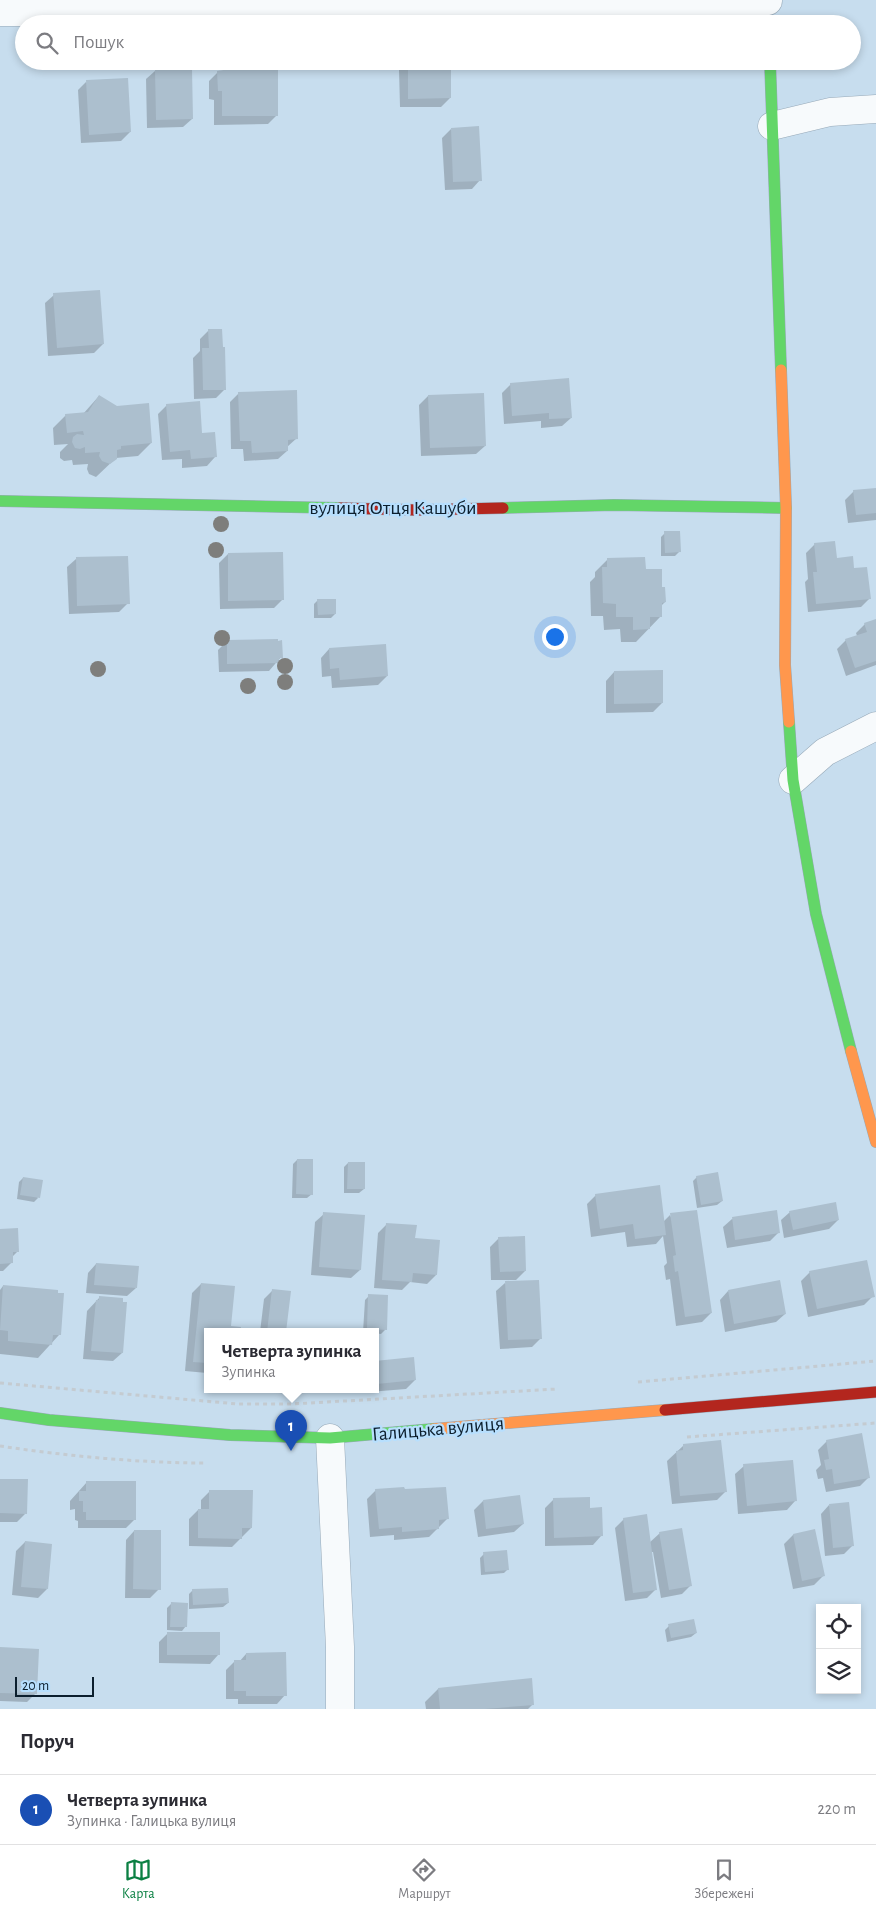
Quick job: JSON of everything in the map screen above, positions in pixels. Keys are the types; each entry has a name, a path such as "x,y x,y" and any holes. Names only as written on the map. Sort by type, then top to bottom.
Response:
{"street":[{"path":"0,12 648,13 768,8"},
{"path":"770,70 786,508 785,665 793,780 816,914 876,1142"},
{"path":"772,126 830,112 876,109"},
{"name":"вулиця Отця Кашуби","path":"0,501 416,510 614,505 786,508"},
{"path":"793,780 825,752 876,726"},
{"name":"Галицька вулиця","path":"0,1412 49,1420 230,1435 330,1438 876,1392"},
{"path":"330,1438 340,1647 340,1709"}],"path":[{"path":"637,1382 876,1360"},
{"path":"0,1383 238,1404 292,1404 558,1389"}],"building":[{"path":"155,70 192,70 193,119 156,120"},
{"path":"278,70 278,116 222,116 222,91 218,91 217,71"},
{"path":"408,70 451,70 451,98 408,99"},
{"path":"128,78 131,132 89,135 86,80"},
{"path":"479,126 482,181 453,182 451,128"},
{"path":"100,290 104,344 57,348 53,293"},
{"path":"208,329 222,329 223,347 225,347 226,390 203,390 202,348 209,348"},
{"path":"569,378 572,418 549,419 549,413 512,416 510,383"},
{"path":"297,390 298,439 288,440 288,451 252,453 251,441 240,441 238,392"},
{"path":"484,393 486,446 430,448 428,395"},
{"path":"99,395 117,406 149,403 152,443 121,446 121,449 117,450 117,459 110,464 102,461 99,456 100,452 85,453 85,447 75,448 72,442 73,437 77,434 84,435 83,431 67,433 65,414 88,412"},
{"path":"200,401 202,433 215,432 217,457 191,459 190,450 170,452 166,404"},
{"path":"876,488 876,513 856,515 853,490"},
{"path":"664,531 680,531 681,552 665,553"},
{"path":"835,541 837,558 853,556 854,568 867,567 871,599 816,604 813,572 817,572 814,543"},
{"path":"283,552 284,600 228,601 228,553"},
{"path":"128,556 130,604 77,606 76,557"},
{"path":"645,557 646,569 662,569 662,587 665,587 666,602 662,603 662,617 650,617 650,629 633,630 633,617 616,617 616,604 603,603 602,567 607,567 607,558"},
{"path":"317,599 336,599 336,614 318,615"},
{"path":"876,619 876,661 855,668 845,639 867,632 864,623"},
{"path":"278,639 278,641 282,640 283,658 279,658 279,663 227,664 227,640"},
{"path":"386,644 388,676 340,680 339,668 330,669 329,648"},
{"path":"663,670 663,703 614,704 614,671"},
{"path":"297,1159 313,1159 313,1195 296,1194"},
{"path":"348,1162 365,1162 365,1189 347,1189"},
{"path":"718,1172 723,1201 701,1205 696,1176"},
{"path":"23,1177 43,1180 40,1198 20,1195"},
{"path":"660,1185 666,1235 635,1239 633,1224 600,1229 595,1194"},
{"path":"836,1202 839,1220 793,1230 789,1211"},
{"path":"697,1210 712,1313 685,1317 678,1271 675,1272 673,1256 676,1255 670,1213"},
{"path":"777,1210 780,1233 735,1240 732,1217"},
{"path":"323,1212 365,1215 361,1270 319,1267"},
{"path":"386,1223 417,1225 415,1238 440,1240 437,1275 413,1273 412,1282 382,1280"},
{"path":"18,1228 19,1252 13,1252 13,1263 0,1264 0,1229"},
{"path":"525,1236 526,1271 500,1272 498,1237"},
{"path":"867,1260 875,1297 817,1309 809,1271"},
{"path":"96,1263 139,1266 137,1288 94,1285"},
{"path":"539,1280 542,1339 508,1340 505,1281"},
{"path":"780,1280 786,1314 734,1324 728,1290"},
{"path":"201,1283 235,1286 231,1326 241,1328 204,1328 204,1363 193,1362"},
{"path":"3,1285 58,1290 58,1293 64,1293 61,1335 53,1335 52,1345 8,1341 8,1331 0,1330"},
{"path":"272,1289 291,1291 286,1328 267,1328"},
{"path":"368,1294 388,1295 387,1330 367,1328"},
{"path":"99,1296 123,1298 123,1302 127,1302 123,1353 91,1351 96,1300 99,1300"},
{"path":"414,1357 416,1380 379,1384 379,1361"},
{"path":"862,1433 870,1478 834,1484 832,1469 826,1470 824,1460 829,1459 826,1440"},
{"path":"721,1440 727,1492 680,1496 676,1451 683,1450 683,1444"},
{"path":"793,1460 797,1501 747,1506 743,1464"},
{"path":"0,1479 28,1479 27,1514 0,1513"},
{"path":"86,1481 136,1481 136,1520 86,1520 86,1512 83,1512 83,1501 79,1501 79,1491 86,1491"},
{"path":"404,1487 405,1489 446,1487 449,1519 439,1520 439,1529 402,1532 402,1527 379,1529 375,1489"},
{"path":"209,1490 253,1490 252,1528 242,1528 242,1539 198,1538 198,1509 209,1509"},
{"path":"520,1495 524,1524 486,1529 483,1500"},
{"path":"590,1497 590,1508 602,1507 603,1536 554,1538 553,1498"},
{"path":"849,1502 854,1546 833,1548 829,1504"},
{"path":"647,1514 657,1590 633,1593 623,1518"},
{"path":"682,1528 692,1586 669,1590 659,1532"},
{"path":"815,1529 825,1576 802,1581 793,1534"},
{"path":"134,1530 161,1530 161,1590 133,1589"},
{"path":"25,1541 52,1544 48,1589 21,1587"},
{"path":"507,1550 509,1570 485,1572 483,1552"},
{"path":"228,1588 229,1603 193,1605 192,1589"},
{"path":"171,1602 188,1603 187,1627 170,1627"},
{"path":"694,1619 697,1633 671,1638 668,1624"},
{"path":"167,1632 220,1632 220,1655 167,1655"},
{"path":"0,1647 39,1649 37,1694 0,1693"},
{"path":"286,1652 287,1696 246,1696 246,1691 234,1691 234,1660 246,1660 246,1653"},
{"path":"532,1678 534,1705 485,1709 440,1709 438,1688"}],"traffic: fast":[{"path":"770,70 781,370"},
{"path":"0,501 339,508"},
{"path":"503,508 614,505 786,508"},
{"path":"789,722 793,780 816,914 851,1051"},
{"path":"0,1413 49,1420 230,1435 330,1438 433,1429"}],"traffic: slow":[{"path":"781,370 786,508 785,665 789,722"},
{"path":"851,1051 876,1142"},
{"path":"433,1429 665,1410"}],"traffic: jam":[{"path":"339,508 416,510 503,508"},
{"path":"665,1410 876,1392"}],"place":[{"name":"Четверта зупинка","path":"291,1451"}]}
